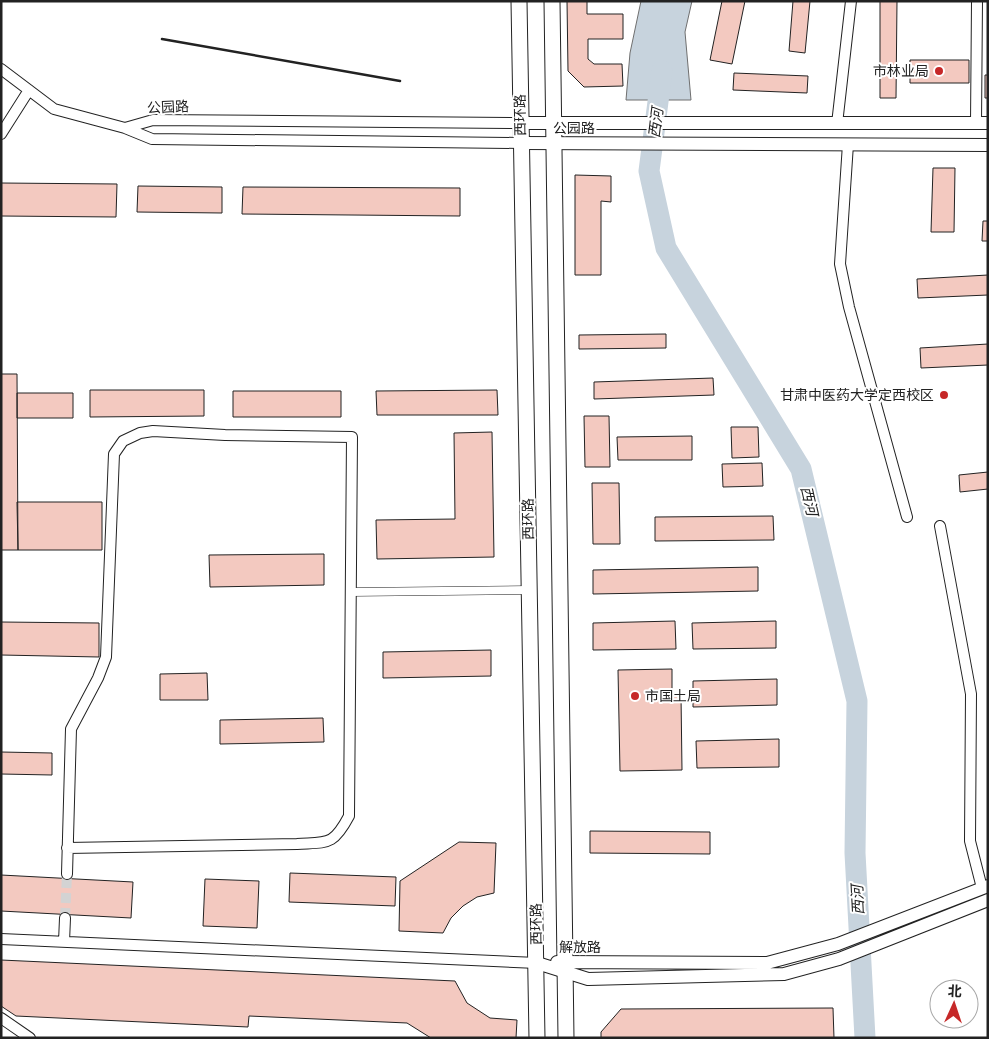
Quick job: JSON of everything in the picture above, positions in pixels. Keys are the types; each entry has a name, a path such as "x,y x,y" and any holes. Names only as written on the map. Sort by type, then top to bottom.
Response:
{"main road":[{"name":"西环路","path":"519,1 537,1038"},
{"name":"西环路","path":"552,1 566,1038"}],"street":[{"path":"838,124 851,1"},
{"path":"977,1 982,123"},
{"path":"1,68 54,109 125,128"},
{"path":"1,134 29,90"},
{"name":"公园路","path":"125,128 153,120 553,124 982,123"},
{"name":"公园路","path":"125,128 152,139 553,144 988,145"},
{"path":"848,144 840,264 849,307 907,517"},
{"path":"67,874 71,729 98,678 106,657 114,454 123,441 140,433 153,431 225,435 352,437 349,816 340,834 329,842 297,844 68,848"},
{"path":"940,526 971,694 970,840 986,897"},
{"path":"351,592 530,590"},
{"name":"解放路","path":"537,963 565,967 767,963 838,944 907,918 986,897"},
{"name":"解放路","path":"565,967 588,979 784,974 839,959 913,930 986,897"},
{"path":"64,942 65,918"},
{"path":"1,939 537,963"},
{"path":"1,1018 30,1038"}],"shaded area":[{"path":"641,1 692,1 685,32 691,100 626,100 630,53"}],"building":[{"path":"567,1 587,1 587,14 623,14 623,39 588,39 588,59 594,64 622,64 623,86 584,87 568,71"},
{"path":"722,1 745,1 732,64 710,60"},
{"path":"793,1 810,1 805,53 789,51"},
{"path":"880,1 897,1 896,98 880,98"},
{"name":"市林业局","path":"910,60 969,60 969,83 910,83"},
{"path":"734,73 808,76 807,93 733,90"},
{"path":"985,75 988,75 988,98 985,98"},
{"path":"933,168 955,168 954,232 931,232"},
{"path":"575,175 611,176 611,202 601,201 601,275 575,275"},
{"path":"1,183 117,184 116,217 1,216"},
{"path":"138,186 222,187 222,213 137,212"},
{"path":"243,187 460,188 460,216 242,214"},
{"path":"983,221 988,221 988,241 982,241"},
{"path":"988,275 988,295 918,298 917,279"},
{"path":"666,334 666,348 579,349 579,335"},
{"path":"988,344 988,365 921,368 920,348"},
{"path":"1,374 17,374 18,550 1,550"},
{"path":"713,378 714,395 594,399 594,382"},
{"path":"90,390 204,390 204,416 90,417"},
{"path":"497,390 498,415 377,415 376,391"},
{"path":"233,391 341,391 341,417 233,417"},
{"path":"17,393 73,393 73,418 17,418"},
{"path":"584,416 609,416 610,467 585,467"},
{"path":"731,427 758,427 759,457 732,458"},
{"path":"492,432 494,557 377,559 376,520 455,519 454,433"},
{"path":"692,436 692,460 618,460 617,437"},
{"path":"762,463 763,486 723,487 722,464"},
{"path":"988,472 988,489 960,492 959,475"},
{"path":"592,483 619,483 620,544 593,544"},
{"path":"17,502 102,502 102,550 18,550"},
{"path":"773,516 774,540 655,541 655,517"},
{"path":"324,554 324,585 210,587 209,555"},
{"path":"758,567 758,591 593,594 593,570"},
{"path":"675,621 676,649 593,650 593,623"},
{"path":"776,621 776,648 693,649 692,623"},
{"path":"1,622 99,623 99,657 1,655"},
{"path":"491,650 491,676 383,678 383,652"},
{"path":"672,669 672,695 681,695 682,770 620,771 618,670"},
{"path":"207,673 208,700 160,700 160,674"},
{"path":"777,679 777,705 693,707 693,681"},
{"path":"323,718 324,742 220,744 220,720"},
{"path":"779,739 779,767 697,768 696,741"},
{"path":"1,752 52,753 52,775 1,774"},
{"path":"590,831 710,832 710,854 590,853"},
{"path":"459,842 496,843 494,893 477,897 463,906 451,918 443,933 399,931 400,881"},
{"path":"290,873 396,877 395,906 289,902"},
{"path":"1,875 133,882 131,918 1,911"},
{"path":"205,879 259,881 257,928 203,926"},
{"path":"1,960 455,981 467,1003 490,1018 517,1020 516,1038 431,1038 407,1023 249,1016 248,1027 16,1016 1,1006"},
{"path":"833,1008 834,1038 601,1038 601,1032 621,1009"}],"waterway":[{"name":"西河","path":"662,71 649,171 666,248 801,469 857,701 855,853 865,1038"}],"tunnel":[{"path":"65,918 67,874"}],"wall":[{"path":"162,39 400,81"}],"place":[{"name":"市林业局","path":"939,71"},
{"name":"甘肃中医药大学定西校区","path":"944,395"},
{"name":"市国土局","path":"635,696"}]}
